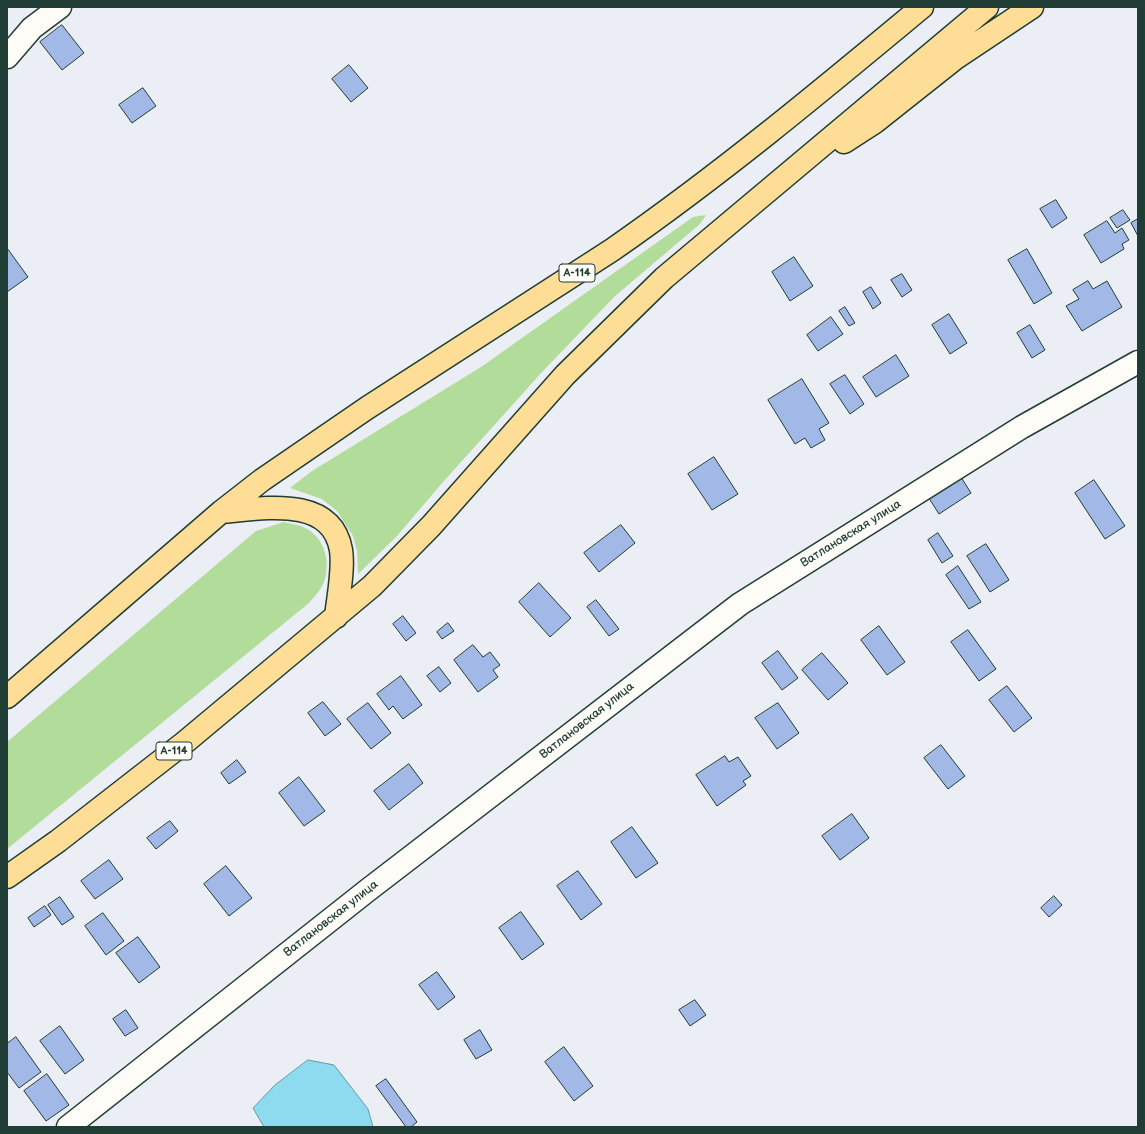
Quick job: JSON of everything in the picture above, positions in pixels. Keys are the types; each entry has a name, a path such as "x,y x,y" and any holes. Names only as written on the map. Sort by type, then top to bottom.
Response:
{"main road":[{"path":"801,106 907,7"},
{"name":"А-114","path":"7,697 221,512 262,480 318,440 626,241 700,187 922,7"},
{"name":"А-114","path":"7,877 58,841 184,743 336,617 403,556 565,375 664,278 987,7"},
{"path":"764,193 875,122 957,57 1032,7"},
{"path":"221,512 286,507 307,512 322,520 336,537 341,550 342,560 336,617"}],"street":[{"path":"7,57 32,28 60,7"},
{"name":"Ватлановская улица","path":"68,1127 362,894 740,604 1022,427 1138,362"}],"green space":[{"path":"706,215 700,224 615,296 543,371 443,482 397,536 358,574 357,551 353,536 337,511 322,499 290,488 312,471 481,367 693,217"},
{"path":"284,522 301,526 311,531 322,545 327,562 325,580 315,596 309,603 7,849 7,742 256,531"}],"water":[{"path":"308,1060 334,1065 368,1109 373,1127 264,1127 253,1108 275,1085"}],"building":[{"path":"62,25 84,53 62,70 40,42"},
{"path":"349,65 368,88 351,102 332,79"},
{"path":"143,88 156,106 132,123 119,105"},
{"path":"1056,200 1067,218 1052,228 1040,209"},
{"path":"1123,210 1130,220 1117,228 1110,218"},
{"path":"1138,219 1138,236 1131,223"},
{"path":"1107,221 1115,233 1122,228 1129,240 1122,244 1124,249 1101,263 1084,235"},
{"path":"7,248 28,277 7,292"},
{"path":"1027,249 1052,293 1034,304 1008,260"},
{"path":"794,257 813,286 790,301 772,272"},
{"path":"902,274 912,290 902,297 891,280"},
{"path":"1088,281 1093,289 1107,281 1122,307 1082,331 1066,306 1079,299 1073,290"},
{"path":"871,287 881,303 873,309 863,292"},
{"path":"845,307 855,323 849,326 839,311"},
{"path":"949,314 967,343 950,354 932,325"},
{"path":"831,317 843,334 818,351 807,335"},
{"path":"1030,325 1045,350 1032,358 1017,333"},
{"path":"896,355 909,376 876,397 863,377"},
{"path":"845,375 864,404 850,414 830,384"},
{"path":"802,379 829,423 819,429 825,440 811,448 805,438 795,444 768,400"},
{"path":"714,457 738,494 712,510 688,474"},
{"path":"959,474 971,493 939,514 927,495"},
{"path":"1094,480 1125,526 1105,539 1075,493"},
{"path":"621,525 635,543 599,572 584,553"},
{"path":"938,533 953,556 942,563 928,540"},
{"path":"986,544 1009,580 990,592 967,556"},
{"path":"958,566 981,602 969,609 946,575"},
{"path":"539,583 571,618 550,637 519,602"},
{"path":"596,600 619,629 609,636 587,607"},
{"path":"403,616 416,633 406,641 393,624"},
{"path":"448,623 454,631 442,639 437,632"},
{"path":"879,626 905,662 887,675 861,640"},
{"path":"968,630 996,669 979,681 951,642"},
{"path":"473,645 483,657 490,652 500,665 493,670 498,677 478,692 454,660"},
{"path":"778,651 798,678 782,690 762,663"},
{"path":"822,653 848,683 828,700 802,670"},
{"path":"439,667 451,683 440,692 427,676"},
{"path":"401,676 422,705 403,719 393,706 389,710 377,694"},
{"path":"1007,686 1032,718 1014,732 989,700"},
{"path":"323,702 341,724 325,736 308,713"},
{"path":"368,703 391,733 371,749 347,719"},
{"path":"778,703 799,733 777,749 755,718"},
{"path":"941,745 965,776 948,789 924,758"},
{"path":"725,756 729,762 738,757 751,776 743,781 746,785 717,806 696,775"},
{"path":"237,760 246,772 229,784 221,773"},
{"path":"409,764 423,783 389,810 374,791"},
{"path":"299,777 325,811 304,826 279,793"},
{"path":"852,814 869,838 840,860 822,836"},
{"path":"170,821 178,831 156,849 147,838"},
{"path":"632,827 658,863 636,878 611,842"},
{"path":"109,860 123,879 95,899 81,881"},
{"path":"226,866 252,898 229,916 204,884"},
{"path":"578,871 602,904 581,920 557,886"},
{"path":"1054,896 1062,905 1049,917 1041,908"},
{"path":"60,897 74,917 62,925 48,905"},
{"path":"45,906 51,915 34,927 28,918"},
{"path":"521,912 544,944 522,960 499,928"},
{"path":"103,913 124,941 106,955 85,926"},
{"path":"138,937 160,967 139,983 116,953"},
{"path":"437,972 455,997 438,1010 419,985"},
{"path":"695,1000 706,1015 690,1026 679,1010"},
{"path":"126,1010 138,1028 125,1036 113,1019"},
{"path":"60,1026 84,1060 65,1074 40,1041"},
{"path":"480,1030 492,1050 476,1059 464,1040"},
{"path":"16,1037 41,1072 19,1088 7,1072 7,1044"},
{"path":"564,1047 593,1086 574,1101 545,1062"},
{"path":"47,1074 69,1105 46,1121 24,1091"},
{"path":"386,1079 417,1122 411,1127 406,1127 376,1086"}]}
